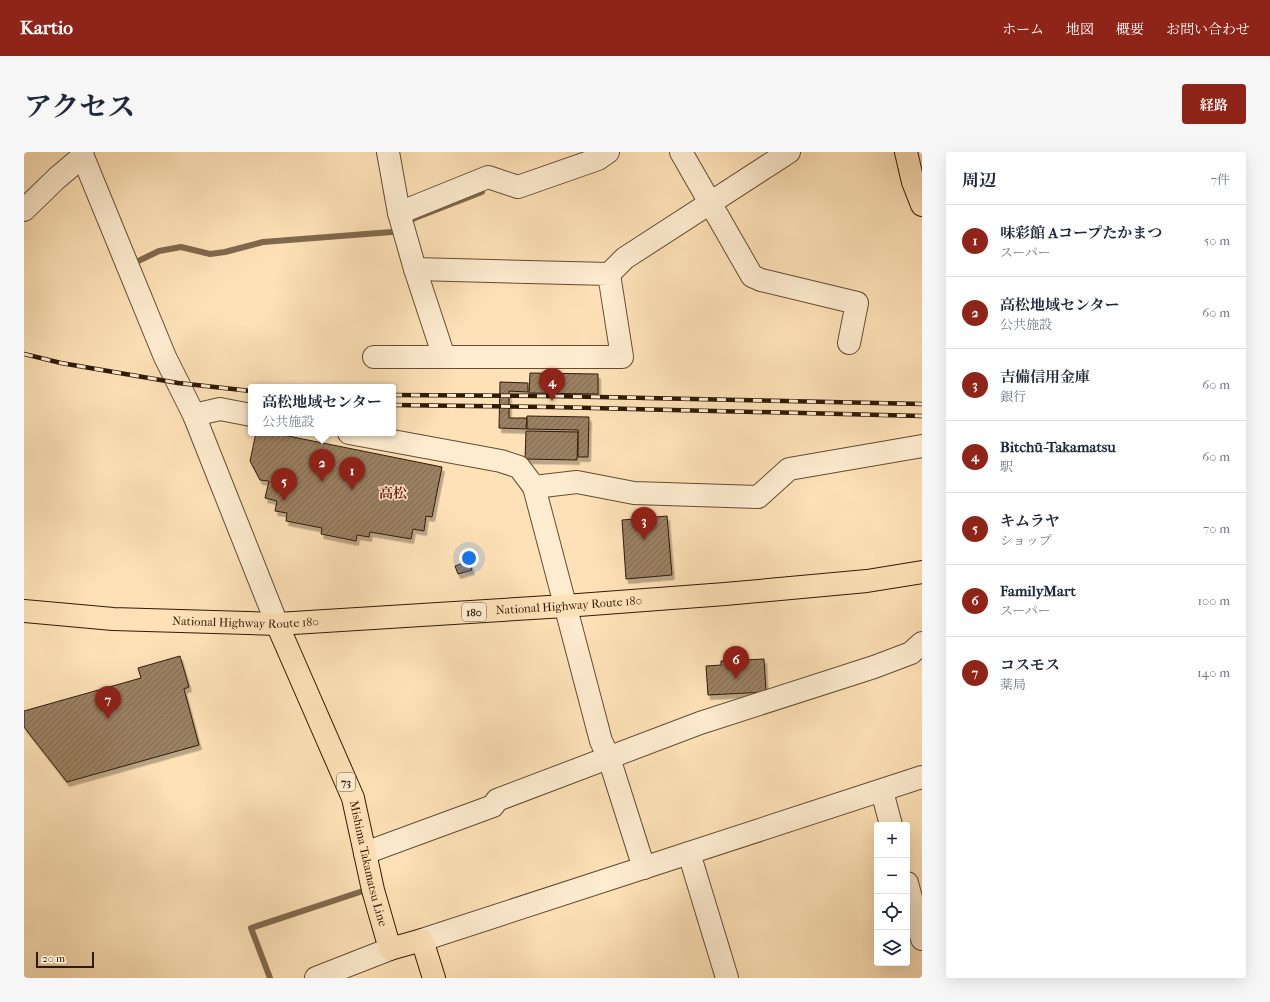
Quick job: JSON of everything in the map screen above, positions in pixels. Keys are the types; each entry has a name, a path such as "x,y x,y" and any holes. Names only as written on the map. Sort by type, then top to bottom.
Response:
{"main road":[{"path":"906,152 913,182 922,205"},
{"name":"National Highway Route 180","path":"24,611 113,620 277,624 565,606 725,594 867,581 922,572"},
{"name":"Mishima Takamatsu Line","path":"277,624 353,798 373,890 390,949"},
{"path":"390,949 422,940 434,978"}],"street":[{"path":"388,152 401,221 415,269 444,356"},
{"path":"401,221 488,178 518,186 598,159 608,152"},
{"path":"681,152 752,276 761,280 857,303 849,343"},
{"path":"415,269 609,274 625,258 789,152"},
{"path":"24,210 82,154 165,357 194,416 277,624"},
{"path":"374,356 622,357 609,274"},
{"path":"194,416 220,409 248,414"},
{"path":"365,436 501,461 519,467 534,487 601,741 609,758 644,868"},
{"path":"534,487 577,482 634,492 758,497 789,469 922,446"},
{"path":"365,853 493,806 496,800 700,723 910,653 922,643"},
{"path":"422,940 922,778"},
{"path":"882,791 890,822"},
{"path":"689,853 727,978"},
{"path":"910,894 922,939"},
{"path":"316,978 390,949"}],"building":[{"path":"530,373 598,374 598,394 529,393"},
{"path":"500,382 528,383 528,392 509,391 509,418 527,418 526,429 499,428"},
{"path":"527,416 589,417 588,457 578,457 578,430 527,429"},
{"path":"526,431 578,432 577,460 525,459"},
{"path":"255,436 288,436 442,467 432,517 426,516 424,531 413,529 411,539 370,532 369,537 357,535 356,541 321,534 322,528 286,521 287,513 275,511 277,501 265,498 269,481 260,480 250,461"},
{"path":"667,516 672,575 626,579 622,520"},
{"path":"469,561 472,570 458,574 455,566"},
{"path":"180,656 189,687 184,689 199,745 67,782 24,727 24,711 141,678 138,668"},
{"path":"764,659 766,692 708,695 706,666 721,665 721,661"}],"waterway":[{"path":"132,259 134,263 159,251 181,247 210,254 225,252 263,242 392,232 415,218 482,192"},
{"path":"270,978 251,928 366,890"}],"railway":[{"path":"24,354 61,363 178,383 248,391"},
{"path":"396,395 552,396 922,404"},
{"path":"396,405 551,407 922,416"}],"place":[{"name":"Bitchū-Takamatsu","path":"552,401"},
{"name":"高松地域センター","path":"322,482"},
{"name":"味彩館 Aコープたかまつ","path":"352,490"},
{"name":"キムラヤ","path":"284,501"},
{"name":"吉備信用金庫","path":"644,540"},
{"name":"FamilyMart","path":"736,679"},
{"name":"コスモス","path":"108,719"}],"district":[{"name":"高松","path":"393,493"}]}
